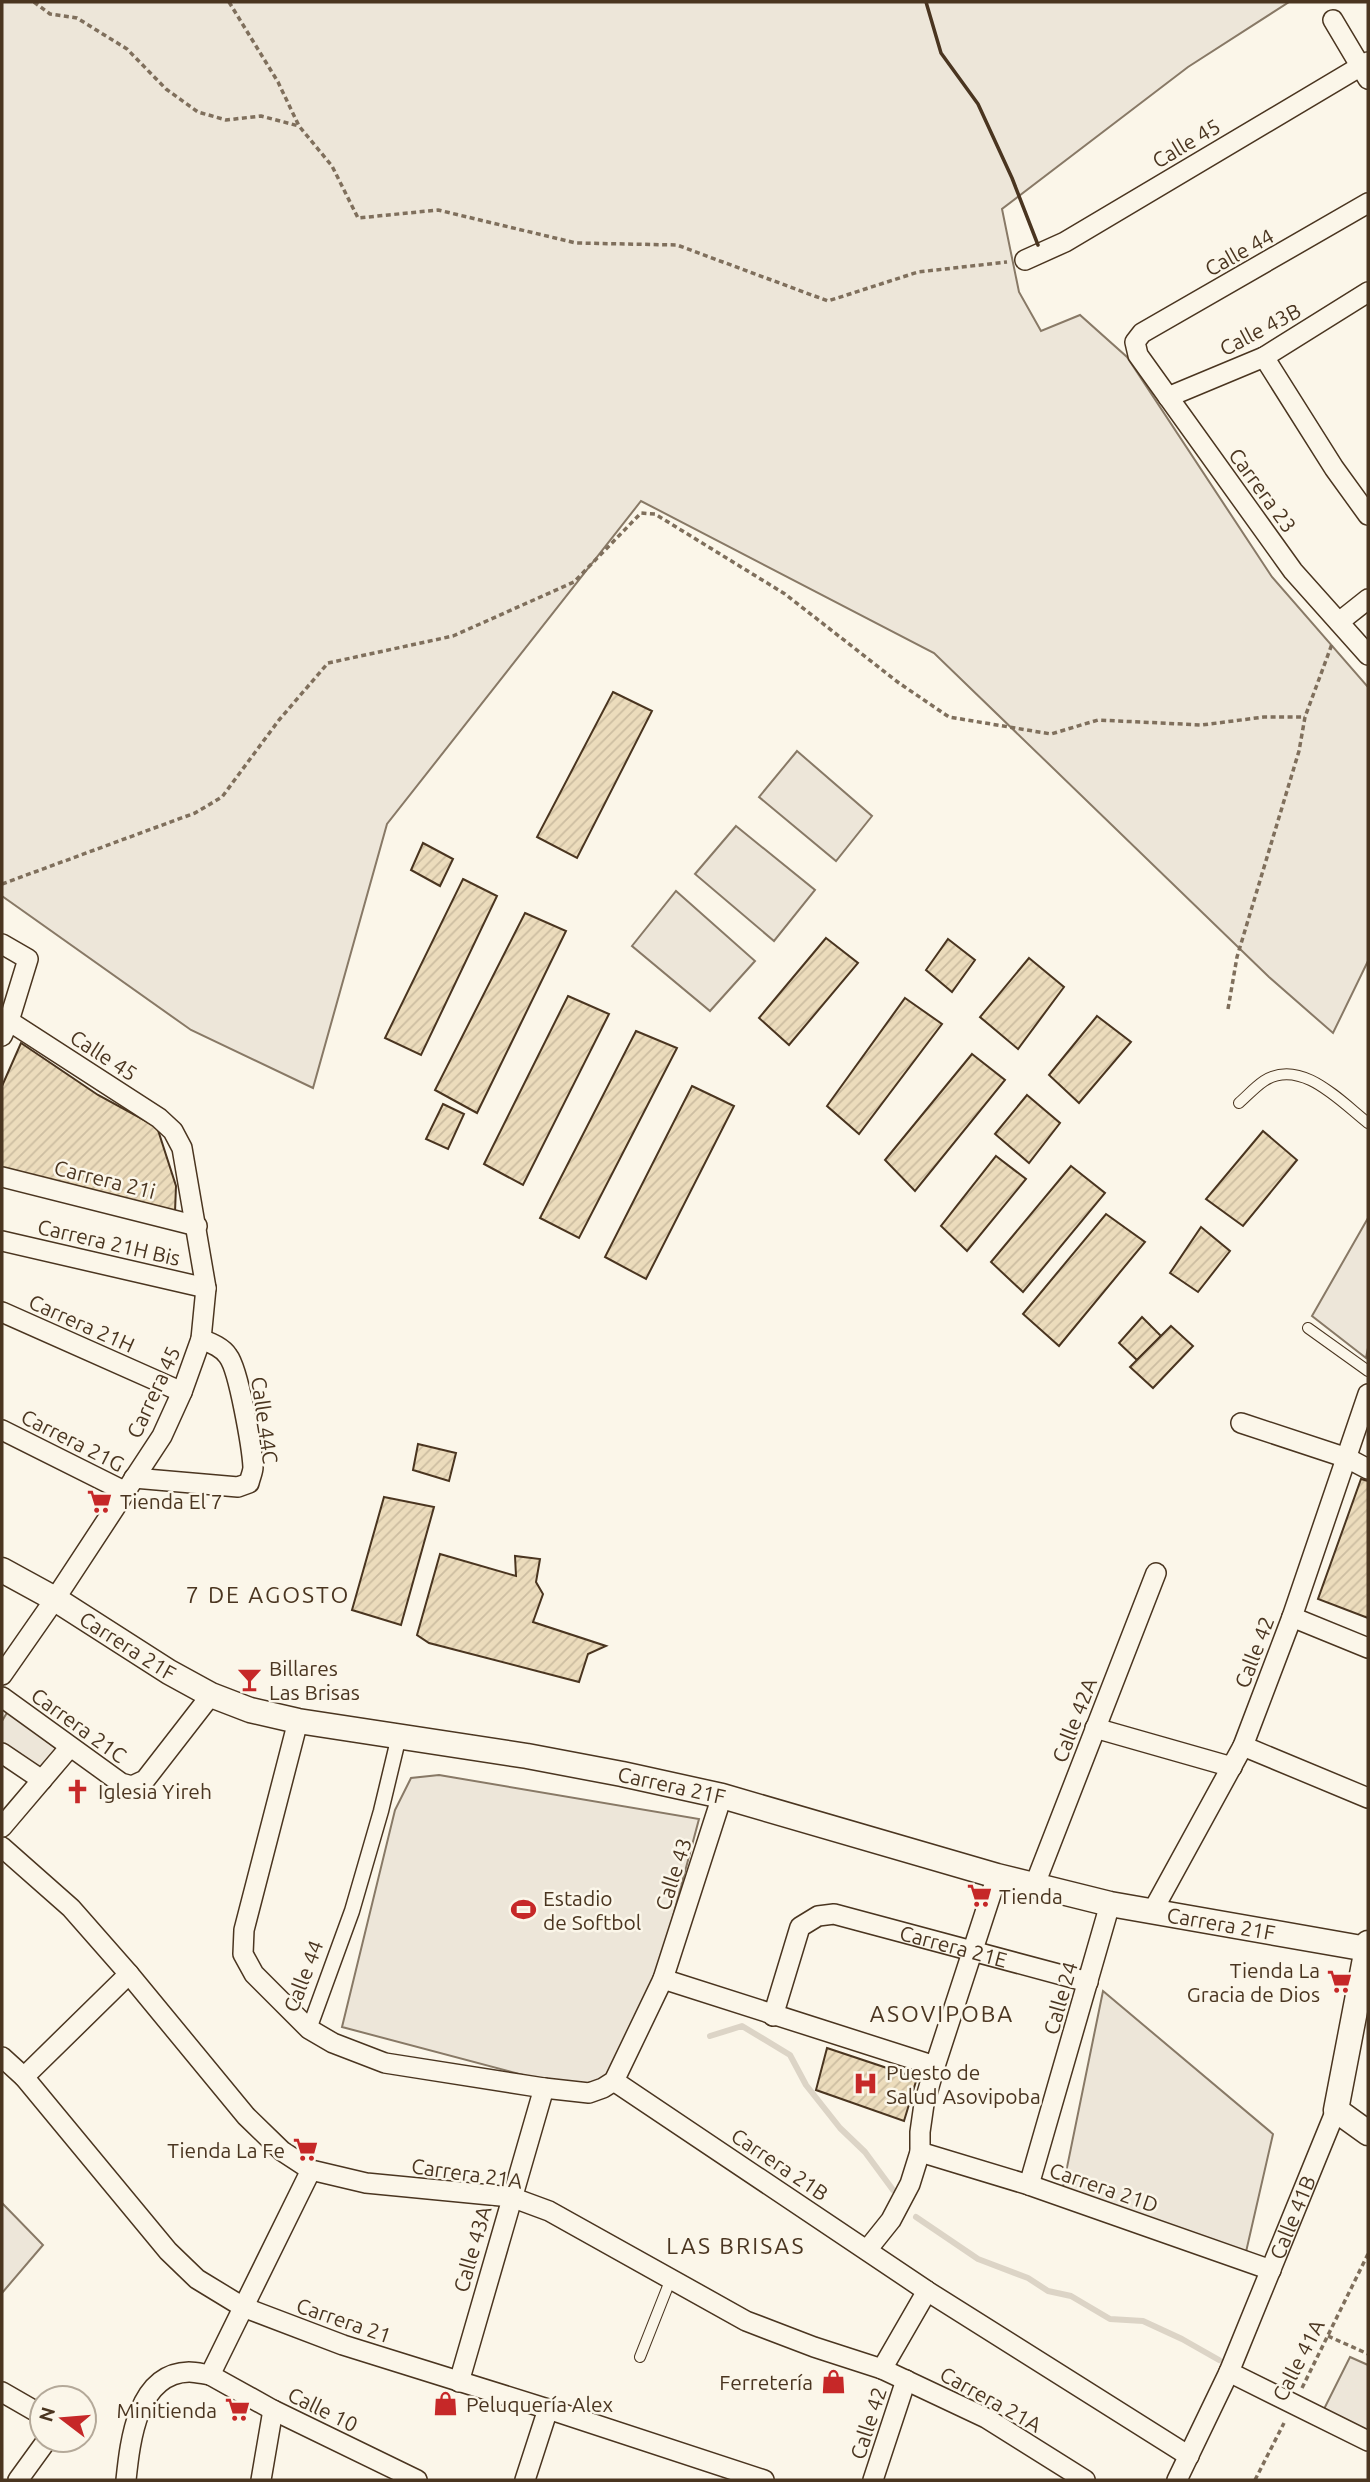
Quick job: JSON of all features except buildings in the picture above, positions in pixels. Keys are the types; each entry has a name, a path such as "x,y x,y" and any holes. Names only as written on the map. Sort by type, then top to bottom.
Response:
{"street":[{"path":"1333,20 1366,69"},
{"name":"Calle 45","path":"1026,260 1065,242 1366,69"},
{"name":"Calle 44","path":"1135,342 1142,333 1368,204"},
{"name":"Calle 43B","path":"1168,397 1264,358 1368,292"},
{"name":"Carrera 23","path":"1135,342 1138,355 1293,571 1368,655"},
{"path":"1264,358 1334,468 1368,514"},
{"path":"1339,622 1368,599"},
{"name":"Calle 45","path":"2,944 28,958 5,1028 159,1118 173,1131"},
{"name":"Carrera 45","path":"2,1675 162,1436 182,1392 201,1339 206,1288 182,1148 173,1131"},
{"name":"Carrera 21i","path":"2,1177 197,1226"},
{"name":"Carrera 21H Bis","path":"2,1241 206,1288"},
{"name":"Carrera 21H","path":"2,1312 182,1392"},
{"name":"Calle 44C","path":"129,1485 238,1487 249,1483 253,1469 234,1366 228,1355 219,1347 201,1339"},
{"name":"Calle 42","path":"1152,1912 1243,1746 1292,1617 1368,1394"},
{"path":"1241,1423 1347,1458 1368,1469"},
{"name":"Carrera 21G","path":"2,1430 129,1485"},
{"path":"1347,1458 1368,1459"},
{"name":"Carrera 21F","path":"2,1570 55,1599 169,1672 211,1695 250,1710 298,1721 554,1761 722,1796 997,1876 1110,1904 1368,1946"},
{"name":"Calle 42A","path":"1035,1884 1156,1573"},
{"path":"1292,1617 1368,1648"},
{"name":"Carrera 21C","path":"2,1696 121,1783 132,1786 145,1780 211,1695"},
{"name":"Calle 44","path":"298,1721 244,1930 243,1954 254,1974 309,2029 352,1911 382,1811 399,1736"},
{"path":"1096,1728 1232,1767"},
{"path":"2,1827 70,1746"},
{"path":"1243,1746 1368,1798"},
{"path":"2,1753 42,1780"},
{"name":"Calle 43","path":"614,2081 663,1979 722,1796"},
{"name":"Carrera 21A","path":"2,1847 71,1908 130,1974 246,2116 282,2151 310,2170 366,2183 510,2197 549,2211 670,2281 746,2321 882,2369 986,2418 1085,2480"},
{"path":"867,2250 891,2220 910,2184 920,2152 924,2104 997,1876"},
{"name":"Calle 24","path":"1030,2185 1110,1904"},
{"name":"Carrera 21E","path":"773,2016 800,1927 818,1916 834,1914 1088,1982"},
{"name":"Calle 41B","path":"1177,2480 1229,2372 1336,2110 1368,1946"},
{"path":"24,2077 130,1974"},
{"path":"663,1979 935,2066"},
{"path":"309,2029 332,2043 385,2063 589,2093 614,2081"},
{"name":"Carrera 21","path":"2,2057 24,2077 168,2251 197,2278 243,2307 343,2345 764,2480"},
{"name":"Carrera 21B","path":"614,2081 927,2291 1189,2456"},
{"name":"Calle 43A","path":"459,2382 510,2197 544,2088"},
{"path":"1336,2110 1368,2133"},
{"name":"Carrera 21D","path":"920,2152 1030,2185 1271,2270"},
{"path":"126,2480 129,2450 139,2411 153,2388 171,2376 188,2372 210,2375 310,2170"},
{"path":"882,2369 927,2291"},
{"path":"1229,2372 1368,2441"},
{"name":"Calle 10","path":"210,2375 381,2472 417,2480"},
{"name":"Calle 42","path":"873,2480 906,2380"},
{"path":"2,2392 28,2407"},
{"path":"524,2480 548,2409"},
{"path":"261,2480 273,2410"},
{"path":"18,2480 37,2454"}],"lane":[{"path":"1239,1103 1263,1081 1293,1074 1310,1079 1368,1123"},
{"path":"1308,1328 1368,1371"},
{"path":"640,2357 670,2281"}],"path":[{"path":"34,2 50,14 77,18 127,49 166,89 198,112 226,120 261,116 299,126"},
{"path":"229,2 278,82 299,126 332,166 358,218 438,210 576,243 677,245 828,301 918,272 1026,260"},
{"path":"2,884 195,813 222,797 279,720 328,663 453,636 574,582 641,513 654,514 785,594 899,683 949,717 1051,734 1097,720 1202,725 1264,717 1305,717"},
{"path":"1228,1009 1237,957 1299,751 1305,717 1339,622"},
{"name":"Calle 41A","path":"1255,2480 1368,2254"},
{"path":"1328,2336 1368,2354"}],"shaded area":[{"path":"2,2 1289,2 1188,67 1002,209 1019,292 1041,331 1080,315 1127,357 1272,577 1368,687 1368,961 1333,1033 1269,977 934,653 641,501 387,824 313,1088 191,1030 2,896"},
{"path":"797,751 872,816 836,861 759,797"},
{"path":"736,826 815,890 774,941 695,874"},
{"path":"676,891 755,961 710,1011 632,946"},
{"path":"1368,1218 1368,1348 1366,1358 1312,1316"},
{"path":"8,1711 62,1753 46,1774 2,1743 2,1721"},
{"name":"Estadio de Softbol","path":"439,1775 699,1819 655,1984 608,2083 580,2090 342,2027 395,1810 411,1778"},
{"path":"1103,1991 1273,2134 1246,2252 1063,2187"},
{"path":"2,2203 43,2245 2,2293"},
{"path":"1350,2357 1368,2365 1368,2435 1322,2413"}],"waterway":[{"path":"710,2036 742,2026 790,2055 806,2085 840,2128 865,2152 893,2190"},
{"path":"916,2217 978,2259 1028,2278 1048,2291 1071,2296 1110,2319 1143,2321 1219,2360"}],"wall":[{"path":"926,2 941,53 978,104 1012,178 1038,245"}],"place":[{"name":"Tienda El 7","path":"100,1501"},
{"name":"Billares Las Brisas","path":"249,1680"},
{"name":"Iglesia Yireh","path":"78,1791"},
{"name":"Tienda","path":"979,1896"},
{"name":"Estadio de Softbol","path":"523,1910"},
{"name":"Tienda La Gracia de Dios","path":"1340,1982"},
{"name":"Puesto de Salud Asovipoba","path":"866,2084"},
{"name":"Tienda La Fe","path":"305,2150"},
{"name":"Ferretería","path":"833,2382"},
{"name":"Peluquería Alex","path":"446,2404"},
{"name":"Minitienda","path":"237,2410"}],"district":[{"name":"7 DE AGOSTO","path":"268,1594"},
{"name":"ASOVIPOBA","path":"942,2013"},
{"name":"LAS BRISAS","path":"736,2245"}]}
